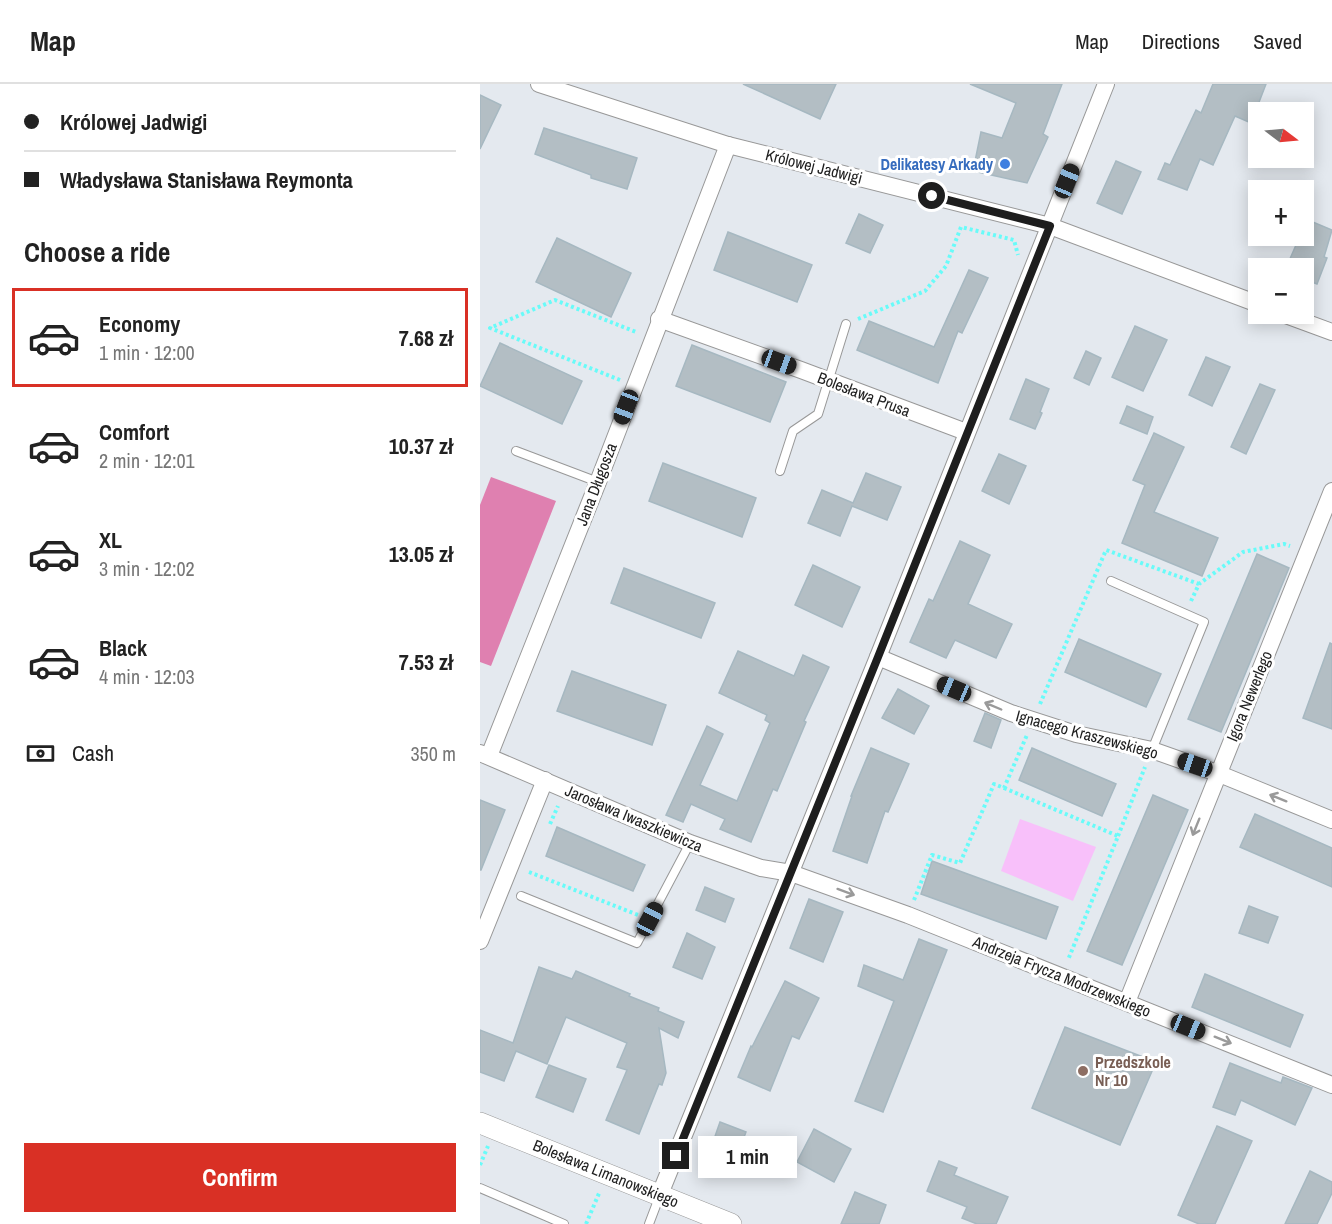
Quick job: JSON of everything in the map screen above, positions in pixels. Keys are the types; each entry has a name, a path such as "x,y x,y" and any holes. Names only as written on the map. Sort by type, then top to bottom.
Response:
{"street":[{"name":"Królowej Jadwigi","path":"539,84 728,145 1050,226 1248,300"},
{"path":"660,1194 878,657 1106,84"},
{"name":"Jana Długosza","path":"484,754 598,482 728,145"},
{"name":"Bolesława Prusa","path":"659,319 966,432"},
{"path":"1310,324 1332,332"},
{"name":"Igora Newerlego","path":"1126,1002 1332,491"},
{"name":"Ignacego Kraszewskiego","path":"878,657 1011,713 1076,734 1152,750 1217,773 1332,820"},
{"name":"Jarosława Iwaszkiewicza","path":"484,754 690,843 761,868 791,873"},
{"path":"480,941 545,780"},
{"name":"Andrzeja Frycza Modrzewskiego","path":"791,873 908,915 1332,1085"},
{"name":"Bolesława Limanowskiego","path":"481,1124 731,1224"}],"lane":[{"path":"780,471 793,431 818,414 846,324"},
{"path":"516,451 598,482"},
{"path":"1111,581 1204,622 1152,750"},
{"path":"521,896 637,944 690,843"},
{"path":"480,1188 564,1224"},
{"path":"649,1224 660,1194"}],"path":[{"path":"846,324 925,291 946,266 961,227 1014,240 1019,257"},
{"path":"634,386 490,328 555,300 652,339"},
{"path":"1185,614 1199,584 1243,552 1284,544 1308,552"},
{"path":"1061,976 1152,750"},
{"path":"1004,788 1118,836"},
{"path":"548,828 558,806 568,810"},
{"path":"521,896 529,871 650,919"},
{"path":"586,1224 607,1174"}],"shaded area":[{"path":"491,477 556,501 491,666 480,662 480,505"},
{"path":"1020,819 1096,847 1073,901 1001,871"}],"building":[{"path":"743,84 836,84 820,119"},
{"path":"970,84 1062,84 1043,134 1048,137 1027,183 973,171 981,132 1002,138 1016,103"},
{"path":"1213,84 1266,84 1259,102 1248,102 1248,122 1235,116 1213,165 1200,159 1187,190 1158,179 1165,163 1170,165 1196,110 1201,113"},
{"path":"480,95 501,105 480,149"},
{"path":"544,128 637,158 627,189 591,178 591,175 535,154"},
{"path":"1116,161 1141,172 1122,214 1097,203"},
{"path":"859,214 883,225 870,253 846,243"},
{"path":"1314,222 1332,230 1324,257 1327,258 1317,284 1314,283 1314,258 1290,258 1296,246 1314,246"},
{"path":"728,232 812,265 797,302 714,270"},
{"path":"557,238 631,273 611,317 536,282"},
{"path":"969,270 988,278 962,333 958,331 938,383 857,350 869,321 934,347"},
{"path":"1135,326 1167,340 1143,391 1112,377"},
{"path":"500,343 582,381 562,424 480,386"},
{"path":"692,345 786,382 770,422 676,386"},
{"path":"1086,351 1101,358 1089,385 1074,378"},
{"path":"1206,357 1230,367 1212,406 1189,395"},
{"path":"1026,379 1049,389 1035,429 1010,419"},
{"path":"1260,384 1275,390 1246,454 1231,447"},
{"path":"1127,406 1153,417 1147,434 1120,423"},
{"path":"1154,433 1184,447 1154,512 1218,538 1202,576 1122,543 1145,485 1133,480"},
{"path":"999,454 1026,466 1009,504 982,491"},
{"path":"663,463 756,498 742,537 649,501"},
{"path":"866,473 901,487 887,520 852,506 840,536 808,523 822,490 853,503"},
{"path":"960,541 990,555 968,604 1012,624 996,658 955,640 946,658 910,642 929,599 933,601"},
{"path":"1257,554 1289,568 1221,732 1188,719"},
{"path":"813,565 860,587 842,627 795,605"},
{"path":"624,568 715,603 701,638 611,603"},
{"path":"1079,639 1161,674 1146,707 1065,672"},
{"path":"1330,643 1332,644 1332,729 1303,718"},
{"path":"738,651 794,676 803,655 829,667 804,721 806,722 777,791 773,789 751,842 720,829 725,819 691,804 683,822 666,815 707,726 723,734 700,785 737,801 770,723 765,720 767,715 719,693"},
{"path":"572,671 666,705 652,745 557,711"},
{"path":"898,689 929,706 914,734 882,718"},
{"path":"985,713 1001,720 991,748 974,741"},
{"path":"871,748 909,764 888,812 885,811 867,863 833,851 851,796"},
{"path":"1032,748 1116,784 1102,816 1019,780"},
{"path":"1153,795 1188,810 1122,965 1087,951"},
{"path":"480,800 505,810 481,870 480,870"},
{"path":"1255,814 1332,848 1332,887 1240,847"},
{"path":"557,827 645,865 633,891 546,856"},
{"path":"932,861 1058,907 1046,939 921,894"},
{"path":"705,887 734,899 725,922 696,910"},
{"path":"809,899 843,912 823,962 790,948"},
{"path":"1249,906 1278,917 1268,943 1239,933"},
{"path":"687,933 715,947 702,979 673,967"},
{"path":"919,939 947,950 883,1112 855,1101 894,1001 858,986 864,965 903,980"},
{"path":"539,967 572,979 576,971 630,994 629,996 659,1008 658,1011 684,1022 678,1038 659,1028 666,1073 662,1085 659,1084 639,1134 606,1120 627,1070 617,1067 627,1043 566,1017 547,1064 516,1051 504,1081 480,1072 480,1030 513,1043"},
{"path":"1205,974 1303,1015 1290,1047 1192,1007"},
{"path":"785,981 819,998 799,1039 792,1036 770,1091 738,1077 751,1046"},
{"path":"1065,1027 1156,1062 1120,1145 1032,1108"},
{"path":"1230,1063 1281,1083 1283,1077 1312,1088 1295,1125 1241,1100 1235,1115 1213,1107"},
{"path":"549,1065 586,1079 573,1112 536,1097"},
{"path":"720,1122 746,1132 730,1174 705,1165"},
{"path":"1217,1126 1252,1141 1215,1224 1199,1224 1178,1215"},
{"path":"814,1129 851,1149 834,1182 797,1162"},
{"path":"939,1161 957,1168 954,1175 1008,1197 996,1224 977,1224 962,1218 967,1207 927,1191"},
{"path":"1310,1171 1332,1182 1332,1193 1317,1224 1285,1224"},
{"path":"855,1192 886,1205 879,1224 841,1224"}],"place":[{"name":"Delikatesy Arkady","path":"1005,164"},
{"name":"Przedszkole Nr 10","path":"1083,1071"}],"route":[{"path":"676,1156 1050,226 932,196"}]}
